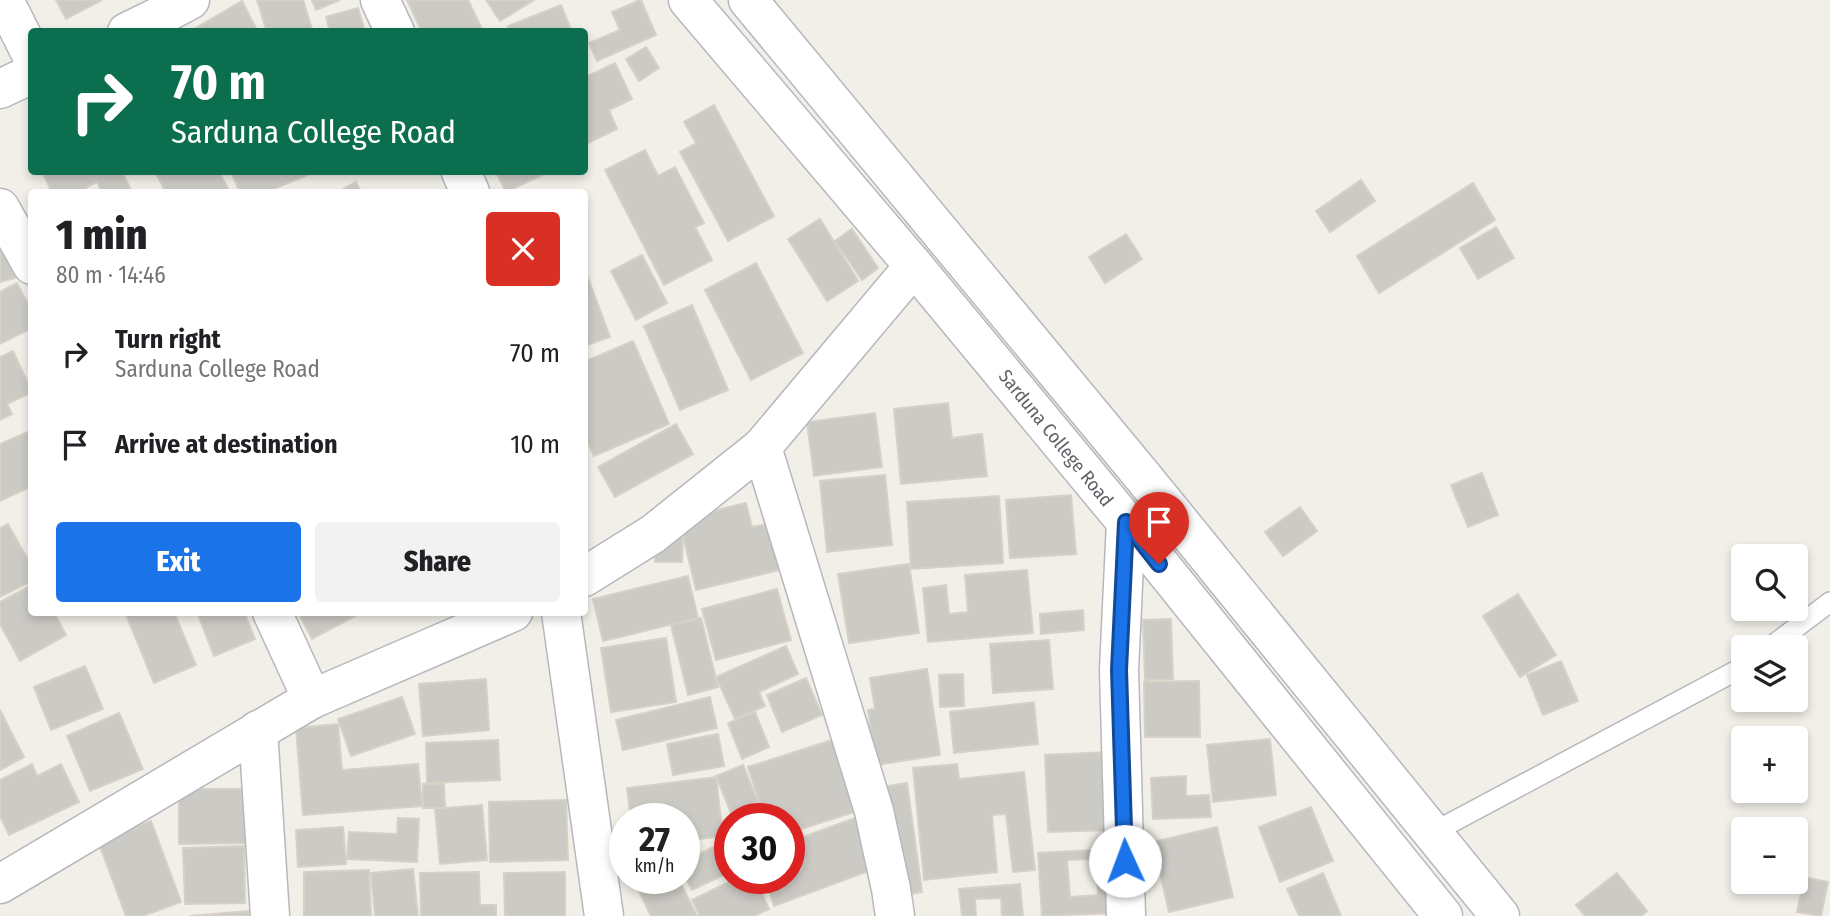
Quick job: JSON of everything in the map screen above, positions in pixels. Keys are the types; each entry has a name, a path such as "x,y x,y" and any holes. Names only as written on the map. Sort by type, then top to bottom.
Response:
{"street":[{"path":"4,0 28,48"},
{"path":"380,0 393,28"},
{"name":"Sarduna College Road","path":"688,0 914,266 1126,522 1443,916"},
{"path":"748,0 1135,468 1500,916"},
{"path":"0,89 28,76"},
{"path":"0,208 28,258"},
{"path":"588,575 653,534 762,447 914,266"},
{"path":"762,447 874,811 895,916"},
{"path":"1126,522 1119,670 1126,916"},
{"path":"274,616 313,699"},
{"path":"0,884 313,699 504,616"},
{"path":"562,616 604,916"},
{"path":"258,730 270,916"}],"lane":[{"path":"1786,635 1830,602"},
{"path":"1432,833 1731,673"}],"building":[{"path":"56,0 102,0 66,19"},
{"path":"257,0 303,0 312,28 266,28"},
{"path":"312,0 340,0 316,10"},
{"path":"407,0 468,0 482,28 420,28"},
{"path":"486,0 534,0 500,21"},
{"path":"641,0 656,35 597,61 589,43 620,30 612,12"},
{"path":"242,1 256,28 196,28"},
{"path":"561,5 570,28 509,28"},
{"path":"358,8 364,28 329,28 326,17"},
{"path":"646,47 659,68 639,81 626,59"},
{"path":"615,63 632,99 609,110 617,129 588,143 588,76"},
{"path":"714,105 774,216 728,241 680,152 696,143 684,122"},
{"path":"645,150 658,176 675,167 704,223 695,227 712,260 664,285 605,170"},
{"path":"44,175 124,175 130,189 100,189 97,182 83,189 50,189"},
{"path":"157,175 221,175 228,189 164,189"},
{"path":"232,175 308,175 273,189 239,189"},
{"path":"498,175 542,175 512,189 504,189"},
{"path":"1361,180 1375,201 1330,232 1316,211"},
{"path":"356,182 360,189 343,189"},
{"path":"1473,183 1495,220 1379,293 1357,256"},
{"path":"820,219 858,281 827,301 788,239"},
{"path":"1496,227 1514,258 1478,279 1460,248"},
{"path":"0,228 15,278 0,282"},
{"path":"852,229 878,268 862,280 835,241"},
{"path":"1126,234 1142,259 1105,283 1089,257"},
{"path":"642,255 667,303 636,320 611,271"},
{"path":"756,263 803,353 751,380 705,290"},
{"path":"588,278 610,337 588,345"},
{"path":"17,283 28,304 28,330 0,344 0,292"},
{"path":"692,305 728,390 680,410 644,326"},
{"path":"633,341 669,424 594,456 588,443 588,360"},
{"path":"13,351 28,383 28,394 7,404 12,414 0,420 0,357"},
{"path":"948,403 952,438 982,434 987,476 901,484 894,409"},
{"path":"875,413 882,467 814,476 807,422"},
{"path":"676,424 693,454 615,497 598,467"},
{"path":"28,432 28,488 0,501 0,444"},
{"path":"1482,473 1498,515 1468,527 1451,485"},
{"path":"885,475 892,545 827,552 820,481"},
{"path":"1071,495 1076,554 1010,558 1006,500"},
{"path":"999,496 1003,563 911,569 907,502"},
{"path":"746,503 752,527 768,524 779,570 696,590 679,519"},
{"path":"1300,507 1317,531 1283,556 1265,532"},
{"path":"8,524 28,560 28,583 0,597 0,528"},
{"path":"655,535 683,535 682,562 655,562"},
{"path":"909,564 919,633 849,643 838,574"},
{"path":"1027,570 1033,633 928,642 923,588 946,585 949,614 968,612 965,575"},
{"path":"688,576 698,618 603,641 593,599"},
{"path":"28,587 28,616 56,616 66,635 20,661 0,624 0,602"},
{"path":"777,589 791,640 716,660 702,609"},
{"path":"1518,594 1556,655 1520,677 1483,616"},
{"path":"1083,610 1084,630 1041,634 1040,614"},
{"path":"127,616 176,616 196,665 154,683"},
{"path":"199,616 246,616 255,639 214,656"},
{"path":"300,616 355,616 312,639"},
{"path":"701,618 718,687 688,695 671,625"},
{"path":"1171,619 1173,679 1145,680 1143,620"},
{"path":"666,638 676,702 611,712 601,648"},
{"path":"1049,640 1053,689 993,693 990,644"},
{"path":"786,646 798,674 759,692 765,706 735,719 716,677"},
{"path":"1561,661 1578,701 1543,715 1527,675"},
{"path":"85,666 103,709 51,730 34,687"},
{"path":"927,669 940,755 876,765 868,710 875,709 870,678"},
{"path":"963,674 964,706 940,707 939,675"},
{"path":"806,678 822,715 782,732 767,695"},
{"path":"486,679 489,730 423,736 419,684"},
{"path":"1199,681 1200,737 1145,737 1144,682"},
{"path":"402,697 415,734 351,756 338,719"},
{"path":"710,697 717,728 623,750 616,720"},
{"path":"1034,702 1038,744 954,753 950,712"},
{"path":"0,710 24,757 0,770"},
{"path":"755,712 769,747 742,759 728,723"},
{"path":"119,713 143,769 90,791 67,736"},
{"path":"338,724 342,770 418,764 422,806 303,815 296,728"},
{"path":"718,734 724,766 673,775 667,744"},
{"path":"1270,739 1276,795 1213,802 1207,745"},
{"path":"498,740 500,780 427,783 426,743"},
{"path":"832,740 854,812 805,828 805,803 760,803 748,767"},
{"path":"1108,752 1110,830 1048,832 1045,755"},
{"path":"32,764 37,776 61,764 79,802 9,835 0,816 0,780"},
{"path":"957,764 959,779 1024,772 1035,870 1013,872 1006,814 992,815 997,872 924,880 913,768"},
{"path":"743,765 758,802 727,803 716,776"},
{"path":"1186,776 1186,796 1209,795 1211,817 1153,819 1151,778"},
{"path":"716,777 719,803 714,803 714,837 700,839 700,803 629,803 627,788"},
{"path":"907,783 922,892 898,896 882,787"},
{"path":"423,784 444,784 445,808 423,808"},
{"path":"179,789 253,789 253,843 179,844"},
{"path":"566,800 568,860 490,862 489,802"},
{"path":"482,805 487,860 440,864 435,809"},
{"path":"1311,807 1333,861 1280,882 1259,827"},
{"path":"398,818 419,819 417,862 347,859 349,832 397,834"},
{"path":"855,818 874,869 774,906 770,894 805,894 805,836"},
{"path":"151,821 181,902 143,916 126,916 98,841"},
{"path":"343,827 346,864 298,867 296,830"},
{"path":"1217,827 1233,897 1169,912 1153,842"},
{"path":"244,846 245,903 185,904 183,848"},
{"path":"714,847 714,880 700,886 700,853"},
{"path":"1111,849 1115,913 1042,916 1038,853","holes":["1096,859 1098,895 1070,897 1067,860"]},
{"path":"413,869 418,916 375,916 371,873"},
{"path":"369,870 371,916 304,916 304,872"},
{"path":"479,872 480,905 496,905 496,916 421,916 420,873"},
{"path":"565,872 565,916 505,916 504,873"},
{"path":"1323,873 1341,916 1299,916 1287,889"},
{"path":"1617,873 1647,911 1641,916 1585,916 1576,905"},
{"path":"1808,878 1828,882 1821,916 1797,912 1801,894 1808,894"},
{"path":"1020,884 1023,916 1002,916 1001,898 975,899 976,916 962,916 959,889"},
{"path":"714,889 714,894 762,894 769,909 754,916 700,916 692,900"},
{"path":"640,894 686,894 697,916 651,916"},
{"path":"249,911 249,916 189,916"}],"route":[{"path":"1125,861 1119,670 1126,522 1159,564"}]}
